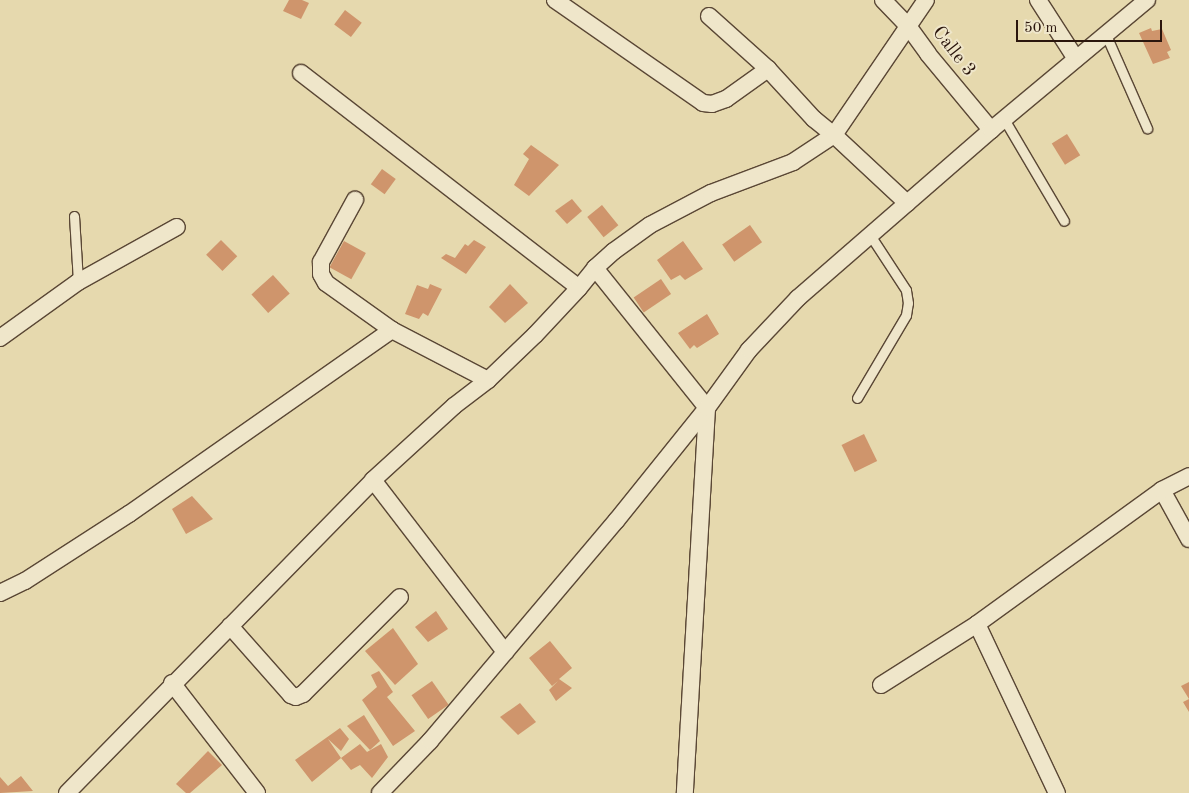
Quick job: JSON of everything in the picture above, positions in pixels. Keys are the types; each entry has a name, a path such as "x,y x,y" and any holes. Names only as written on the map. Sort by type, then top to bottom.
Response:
{"street":[{"path":"555,0 703,103 712,104 726,99 768,69"},
{"name":"Calle 3","path":"883,0 908,26 928,54 991,130"},
{"path":"67,793 149,710 172,683 373,480 454,406 488,380 580,288 595,268 614,251 650,226 711,193 793,162 834,136 926,0"},
{"path":"1038,0 1076,59"},
{"path":"380,793 430,742 506,652 616,521 707,408 755,343 798,298 991,130 1147,0"},
{"path":"709,16 768,69 814,119 907,203"},
{"path":"301,73 580,288"},
{"path":"355,200 321,262 321,274 326,283 392,330 488,380"},
{"path":"0,338 78,282 177,227"},
{"path":"595,268 707,408 686,793"},
{"path":"0,593 25,581 129,514 392,330"},
{"path":"881,685 977,624 1162,490 1189,476"},
{"path":"373,480 506,652"},
{"path":"1162,490 1189,539"},
{"path":"230,626 291,695 296,697 303,694 400,597"},
{"path":"977,624 1057,793"},
{"path":"172,683 257,793"}],"lane":[{"path":"1106,34 1147,128"},
{"path":"1004,119 1064,221"},
{"path":"74,216 78,282"},
{"path":"857,398 906,315 908,302 906,290 870,236"}],"building":[{"path":"289,0 302,0 309,3 301,19 283,11"},
{"path":"345,10 362,23 351,37 334,24"},
{"path":"1151,28 1152,31 1162,29 1171,50 1167,52 1170,58 1153,64 1139,33"},
{"path":"1067,134 1080,155 1065,165 1052,144"},
{"path":"531,145 559,165 529,196 514,185 529,159 523,154"},
{"path":"382,169 396,179 385,194 371,184"},
{"path":"572,199 582,211 567,224 555,211"},
{"path":"602,205 618,225 604,237 587,217"},
{"path":"750,225 762,242 734,262 722,245"},
{"path":"221,240 237,256 222,271 206,255"},
{"path":"474,240 486,247 466,274 441,258 446,254 455,258 465,244 468,246"},
{"path":"344,241 366,253 351,279 329,267"},
{"path":"683,241 703,269 685,280 680,275 671,280 657,260"},
{"path":"273,275 290,294 268,313 251,294"},
{"path":"661,279 671,294 644,312 634,297"},
{"path":"430,284 442,289 428,316 423,313 419,319 405,314 417,285 428,289"},
{"path":"510,284 528,303 505,323 489,307"},
{"path":"707,314 719,334 697,348 694,345 690,349 678,333"},
{"path":"864,434 877,461 855,472 842,445"},
{"path":"192,496 213,519 186,534 172,509"},
{"path":"436,611 448,629 428,642 415,627"},
{"path":"393,628 418,664 395,685 365,651"},
{"path":"550,641 572,668 559,679 572,688 556,701 549,690 558,681 552,686 529,658"},
{"path":"379,671 393,692 387,697 415,731 393,746 362,700 377,687 371,675"},
{"path":"432,681 449,705 428,719 412,695"},
{"path":"1189,682 1189,699 1181,686"},
{"path":"1189,699 1189,712 1183,702"},
{"path":"520,703 536,722 518,735 500,717"},
{"path":"364,715 380,741 370,750 347,726"},
{"path":"340,728 349,739 341,751 328,739 341,758 312,782 295,760"},
{"path":"360,744 367,752 381,744 388,757 372,778 360,765 351,770 341,758"},
{"path":"208,751 222,765 190,793 186,793 176,784"},
{"path":"21,776 33,791 0,793 0,777 8,786"}]}
